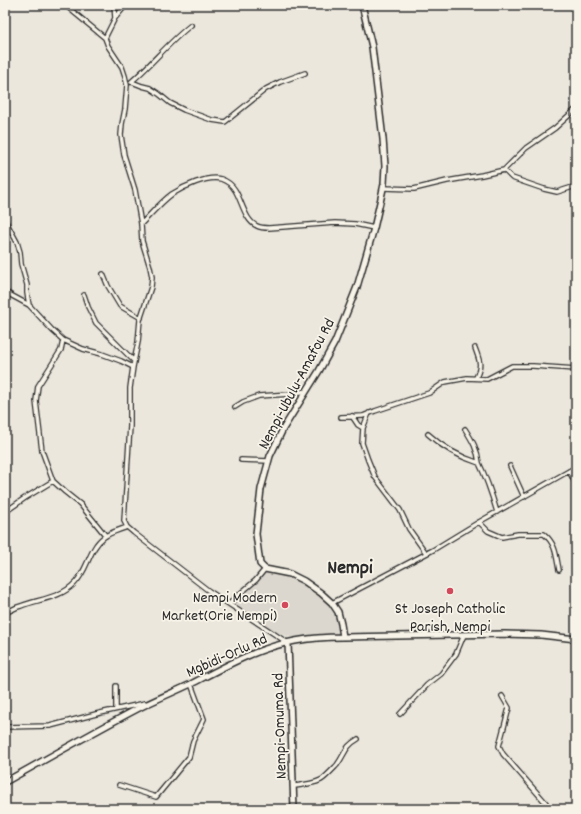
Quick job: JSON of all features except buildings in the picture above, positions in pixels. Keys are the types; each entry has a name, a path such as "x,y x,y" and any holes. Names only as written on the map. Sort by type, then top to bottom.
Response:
{"street":[{"path":"65,5 105,38 108,46 122,67 125,76 127,85 121,135 124,155 134,190 141,224 142,241 152,278 151,287 141,318 130,388 130,426 124,521 127,527 209,591 288,643"},
{"path":"114,5 115,18"},
{"path":"105,38 115,18 126,5"},
{"name":"Nempi-Ubulu-Amafou Rd","path":"265,569 260,564 256,534 261,489 270,456 280,436 308,391 335,342 357,287 374,228 383,188 385,166 383,139 372,47 362,5"},
{"path":"127,85 132,82 176,37 191,25"},
{"path":"132,82 150,88 170,103 184,110 212,120 225,122 266,89 305,73"},
{"path":"383,188 414,189 504,170 526,148 555,128 576,109"},
{"path":"504,170 512,178 557,192 576,186"},
{"path":"141,224 162,203 185,187 202,181 220,179 228,182 235,190 248,218 258,227 269,228 336,223 355,224 374,228"},
{"path":"5,220 17,242 20,252 21,264 27,285 30,305"},
{"path":"103,274 108,286 120,306 141,318"},
{"path":"5,292 30,305 63,340 83,349 121,361 133,367"},
{"path":"84,295 96,323 134,361"},
{"path":"63,340 61,350 38,386 36,401 42,451 53,481 80,504 106,536"},
{"path":"475,348 480,361 480,369 476,378"},
{"path":"341,417 363,416 429,393 445,382 467,378 488,379 512,366 576,369"},
{"path":"235,407 243,402 259,396 308,391"},
{"path":"369,413 363,428 362,443 368,460 375,477 400,510 410,529 426,553"},
{"path":"352,416 363,428"},
{"path":"465,429 473,442 497,512"},
{"path":"428,434 448,450 479,463"},
{"path":"241,460 269,461"},
{"path":"510,466 524,497"},
{"path":"332,603 426,553 576,467"},
{"path":"569,472 576,484"},
{"path":"5,512 53,481"},
{"path":"479,522 488,531 502,537 518,534 544,534 550,539 556,552 559,570"},
{"path":"7,612 68,589 75,583 84,570 95,547 106,536 127,527"},
{"path":"229,604 256,580 265,569 290,574 304,581 320,592 332,603 338,612 343,637"},
{"path":"400,714 426,686 441,674 456,654 464,635"},
{"name":"Mgbidi-Orlu Rd","path":"5,782 153,702 232,663 254,653 288,643 318,638 464,635 541,635 576,639"},
{"name":"Nempi-Omuma Rd","path":"288,643 294,809"},
{"path":"119,785 156,797 189,757 193,741 204,719 191,684"},
{"path":"116,686 116,710"},
{"path":"502,696 509,708 499,746 503,754 546,804 548,809"},
{"path":"5,728 50,726 153,702"},
{"path":"294,786 322,779 337,764 351,743 358,739"}],"shaded area":[{"name":"Nempi Modern Market(Orie Nempi)","path":"265,569 292,575 332,603 339,615 343,637 290,637 276,632 231,602"}],"place":[{"name":"St Joseph Catholic Parish, Nempi","path":"450,591"},
{"name":"Nempi Modern Market(Orie Nempi)","path":"285,605"}],"district":[{"name":"Nempi","path":"350,566"}]}
